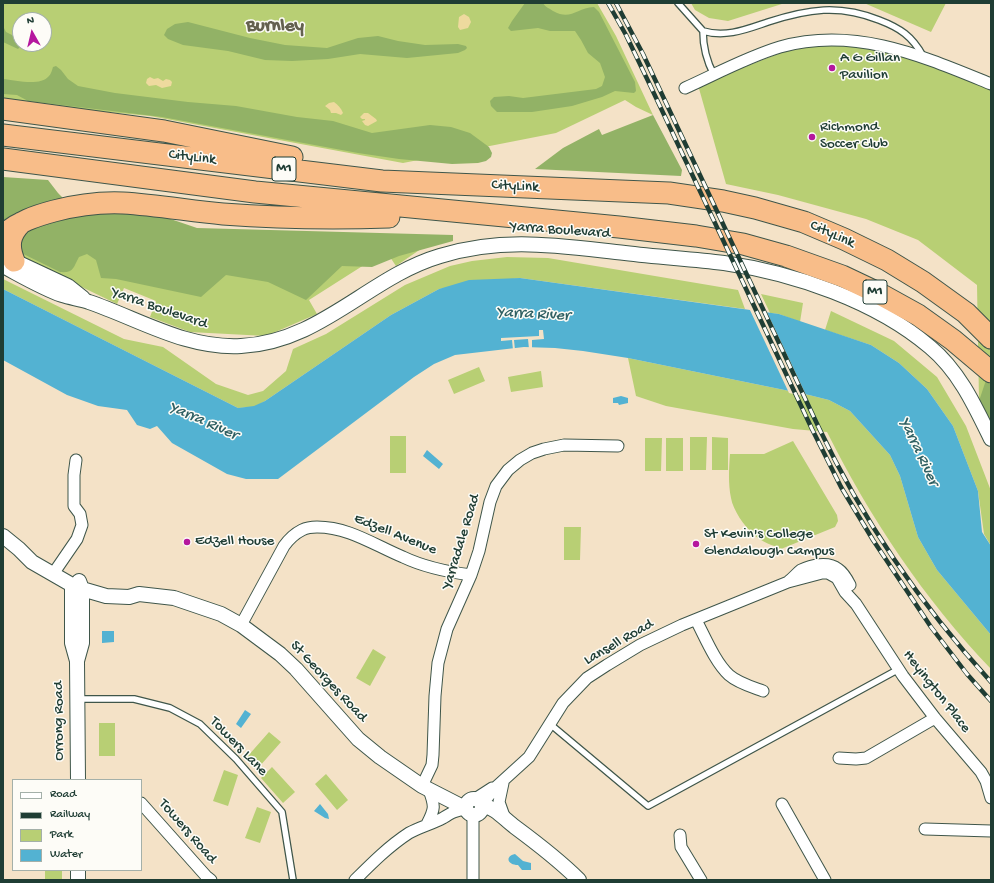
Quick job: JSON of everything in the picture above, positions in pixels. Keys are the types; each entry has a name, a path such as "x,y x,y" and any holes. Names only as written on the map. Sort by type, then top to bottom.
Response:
{"highway":[{"path":"3,109 164,131 312,161 379,170 567,189"},
{"name":"CityLink","path":"3,135 382,181 669,193 723,201 804,222 887,260 923,282 966,313 991,338"},
{"name":"CityLink","path":"3,159 255,192 619,227 696,236 743,244 786,256 842,276 880,294 918,314 953,340 991,372"},
{"path":"3,235 21,222 46,213 86,204 104,203 123,203 223,214 270,216 376,218 488,215"},
{"path":"7,261 10,240 15,229 21,222"}],"street":[{"path":"685,88 761,53 781,47 820,40 845,40 879,44 923,57 991,84"},
{"name":"Yarra Boulevard","path":"7,261 68,286 88,301 142,324 185,339 215,345 244,346 267,343 293,335 321,321 419,264 453,252 481,246 533,244 725,263 771,272 827,289 878,313 909,332 931,348 946,362 969,396 991,438"},
{"name":"Yarradale Road","path":"430,790 428,773 433,760 438,663 447,629 471,575 479,551 490,502 496,486 508,470 520,460 532,453 564,445 618,446"},
{"path":"56,570 77,539 82,526 80,514 74,506 74,475 76,460"},
{"name":"Edzell Avenue","path":"241,625 284,546 293,535 303,529 324,527 355,534 411,561 471,575"},
{"name":"St Georges Road","path":"3,536 19,549 37,554 56,570 77,584 100,585 129,589 139,594 174,598 221,614 241,625 280,654 296,669 358,739 400,772 453,803 473,807 491,808 504,816 514,826 551,854 579,880"},
{"name":"Lansell Road","path":"473,807 492,794 500,783 529,756 563,703 587,678 607,664 640,645 788,582 803,579 817,573 836,572"},
{"name":"Heyington Place","path":"836,572 846,578 852,588 856,604 899,670 935,718 981,772 986,781 991,798"},
{"name":"Orrong Road","path":"77,584 82,643 77,661 78,779"},
{"path":"696,620 711,648 730,676 763,691"},
{"path":"839,758 866,758 935,718"},
{"path":"500,783 499,806 504,816"},
{"path":"427,824 434,808 430,790"},
{"name":"Towers Road","path":"142,804 211,880"},
{"path":"782,804 825,880"},
{"path":"356,880 384,852 409,833 443,818 451,818 473,807 473,880"},
{"name":"St Georges Road","path":"473,807 495,819 514,826"},
{"path":"925,829 991,831"},
{"path":"680,835 682,847 701,880"}],"lane":[{"path":"678,3 703,31 711,33 729,34 789,16 822,10 837,9 864,14 894,26 916,44 923,57"},
{"path":"703,31 703,46 707,62 714,75"},
{"path":"550,724 648,806 899,670"},
{"name":"Towers Lane","path":"77,699 134,699 170,708 200,724 236,758 282,812 293,880"}],"green space":[{"path":"3,3 597,3 616,36 653,115 625,100 556,133 403,163 150,116 3,102"},
{"path":"525,3 543,3 553,11 564,15 594,7 599,12 635,82 636,91 634,93 615,91 602,97 572,106 532,112 497,112 491,106 490,101 494,97 509,96 523,98 596,89 602,86 605,77 600,63 588,53 575,31 550,31 538,28 511,31 508,28"},
{"path":"691,3 785,3 728,21 709,18 695,10"},
{"path":"864,3 946,3 931,32"},
{"path":"188,22 250,38 285,45 327,48 358,38 378,36 425,45 458,44 466,46 467,48 458,53 407,58 360,54 328,59 292,61 265,60 228,51 183,45 168,39 164,35 167,29 175,24"},
{"path":"3,26 6,32 12,35 12,46 3,42"},
{"path":"821,45 845,46 897,54 938,67 991,89 991,422 979,401 977,285 918,240 866,219 778,195 726,184 698,85 783,52"},
{"path":"56,66 68,79 78,86 115,93 236,106 297,117 333,121 372,133 430,125 451,127 470,133 489,147 492,153 491,157 486,161 478,163 452,164 399,159 358,153 162,117 28,101 17,95 3,94 3,79 27,82 40,81 49,76 53,67"},
{"path":"653,115 682,170 681,176 535,169 563,148 599,129 602,135"},
{"path":"3,177 48,180 67,202 147,211 197,228 453,235 453,241 399,256 372,267 342,266 306,300 268,282 226,275 201,297 116,279 101,278 96,260 87,254 79,257 71,271 60,272 3,244"},
{"path":"215,234 434,240 396,266 386,251 309,300 317,314 266,336 190,332 150,317 156,301 124,288 117,304 3,249"},
{"path":"507,257 548,258 738,290 745,309 520,278 439,289 391,315 265,401 254,407 238,408 3,289 3,279 124,339 163,347 216,384 248,395 263,391 286,371 293,349 326,334 405,285 450,266 472,261"},
{"path":"761,294 803,303 800,322 779,314 770,313"},
{"path":"831,311 894,341 937,377 966,426 991,491 991,546 984,534 978,491 953,426 927,389 899,363 871,345 825,330"},
{"path":"628,358 809,395 829,400 850,411 890,455 900,476 918,537 937,570 991,635 991,669 943,615 900,556 861,495 827,432 793,429 666,406 636,396"},
{"path":"479,367 485,381 454,394 448,380"},
{"path":"541,371 543,387 511,392 508,377"},
{"path":"986,380 991,385 991,422 979,401"},
{"path":"390,436 406,436 406,473 390,473"},
{"path":"690,437 707,437 706,470 690,470"},
{"path":"712,437 728,438 728,470 712,470"},
{"path":"645,438 662,438 661,471 645,471"},
{"path":"666,438 683,438 683,471 666,471"},
{"path":"793,441 837,515 838,521 835,527 781,549 754,535 746,527 737,513 732,503 730,492 730,454 764,454"},
{"path":"564,527 581,527 580,560 564,560"},
{"path":"373,649 386,657 370,686 356,678"},
{"path":"99,723 115,723 115,756 99,756"},
{"path":"269,732 281,742 259,767 247,757"},
{"path":"272,767 295,792 283,803 261,778"},
{"path":"224,770 238,775 228,806 213,801"},
{"path":"326,774 348,800 337,810 315,784"},
{"path":"257,807 271,812 260,843 245,838"},
{"path":"45,871 62,871 62,880 45,880"}],"sand":[{"path":"464,14 469,17 471,22 468,28 460,30 458,27 459,17"},
{"path":"150,77 154,79 158,78 163,81 166,79 170,80 172,82 171,86 162,88 156,85 149,86 146,83 147,79"},
{"path":"334,102 342,111 343,113 341,115 331,113 325,106"},
{"path":"364,113 368,113 377,121 368,126 365,125 362,121 365,119 360,117"}],"water":[{"name":"Yarra River","path":"520,278 779,314 871,345 899,363 927,389 953,426 978,491 982,532 991,546 991,635 937,570 918,537 900,476 890,455 850,411 829,400 628,358 583,351 524,347 455,355 434,364 414,377 278,479 246,479 227,474 172,443 157,426 150,429 137,425 127,410 98,406 67,395 3,360 3,289 238,408 254,406 265,401 391,315 439,289 469,280"},
{"path":"621,396 628,398 628,403 619,405 618,403 613,403 613,398"},
{"path":"427,450 443,464 439,469 423,456"},
{"path":"102,631 114,631 114,642 102,643"},
{"path":"245,710 251,714 241,728 236,724"},
{"path":"320,804 328,814 329,819 314,811"},
{"path":"515,854 523,861 531,863 531,870 522,870 518,865 511,864 509,858"}],"pier":[{"path":"749,308 766,310 807,397 789,393"},
{"path":"539,330 543,330 544,339 532,340 532,349 529,349 528,339 514,340 515,350 513,350 512,340 501,341 501,338 539,336"}],"railway":[{"path":"608,3 626,35 812,429 841,487 873,540 931,627 967,674 991,701"},
{"path":"616,3 643,54 836,462 875,529 918,593 941,623 991,682"}],"place":[{"name":"A G Gillan Pavilion","path":"832,68"},
{"name":"Richmond Soccer Club","path":"812,137"},
{"name":"Edzell House","path":"187,542"},
{"name":"St Kevin's College Glendalough Campus","path":"696,544"}],"district":[{"name":"Burnley","path":"275,27"}]}
